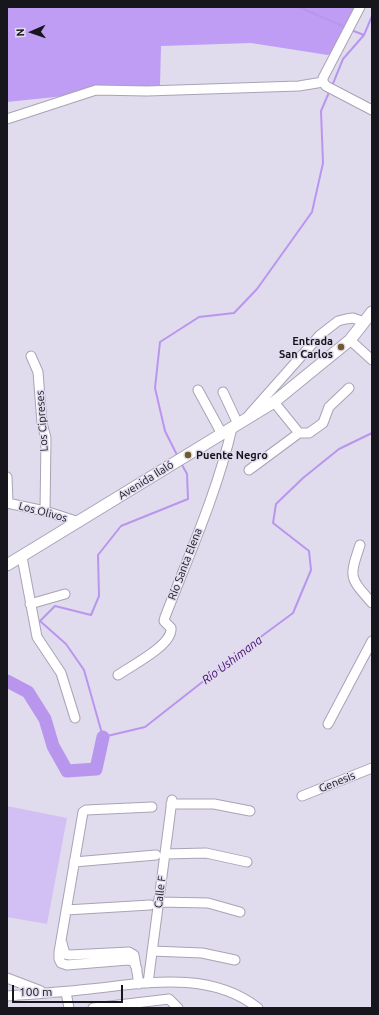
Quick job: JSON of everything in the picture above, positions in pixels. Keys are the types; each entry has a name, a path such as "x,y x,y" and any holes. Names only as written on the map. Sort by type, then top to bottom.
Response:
{"main road":[{"name":"Avenida Ilaló","path":"7,565 274,402 350,340 372,312"}],"street":[{"path":"324,84 323,78 360,7"},
{"path":"7,119 96,90 147,91 324,84 372,110"},
{"path":"234,427 320,335 338,321 352,318 364,322"},
{"path":"350,340 372,360"},
{"name":"Los Cipreses","path":"31,356 38,372 42,423 46,438 45,511"},
{"path":"249,470 299,433 309,433 323,423 329,407 349,388"},
{"path":"198,390 234,427"},
{"path":"223,392 234,427"},
{"path":"274,402 299,433"},
{"name":"Río Santa Elena","path":"118,675 163,645 170,636 171,628 164,622 165,617 210,498 234,427"},
{"path":"7,477 8,503"},
{"name":"Los Olivos","path":"8,503 45,511 79,522"},
{"path":"360,545 351,570 352,576 355,583 372,603"},
{"path":"22,556 37,637 61,674 75,718"},
{"path":"30,604 65,594"},
{"path":"328,724 372,642"},
{"name":"Genesis","path":"302,796 372,768"},
{"name":"Calle F","path":"144,984 152,951 154,904 161,854 171,802 214,804 250,811"},
{"path":"144,984 133,961 128,960 68,965 61,963 59,959 59,952 83,812 86,810 152,807"},
{"path":"74,862 161,854 206,853 247,862"},
{"path":"66,910 154,904 208,903 240,912"},
{"path":"152,951 202,953 235,960"},
{"path":"7,978 44,993"},
{"path":"7,996 144,984 198,983 223,990 258,1008"},
{"path":"66,992 69,1008"},
{"path":"93,1008 170,999 178,1008"}],"shaded area":[{"path":"7,7 358,7 346,40 328,55 251,43 161,46 160,86 7,102"},
{"path":"7,806 67,818 47,924 7,917"}],"waterway":[{"path":"299,7 345,27"},
{"path":"332,86 343,59 364,35 372,16"},
{"path":"351,30 364,35"},
{"path":"178,457 165,431 155,388 160,342 199,317 234,313 257,289 312,212 323,163 321,111 330,90"},
{"name":"Río Ushimana","path":"181,463 187,474 188,499 121,526 98,555 99,596 91,615 55,606 40,621 66,644 84,670 103,737 145,727 293,613 311,570 309,551 273,523 276,504 303,478 339,449 372,433"},
{"name":"Río Ushimana","path":"7,681 28,692 45,719 53,746 67,771 96,769 103,737"}],"place":[{"name":"Entrada San Carlos","path":"341,347"},
{"name":"Puente Negro","path":"188,455"}]}
